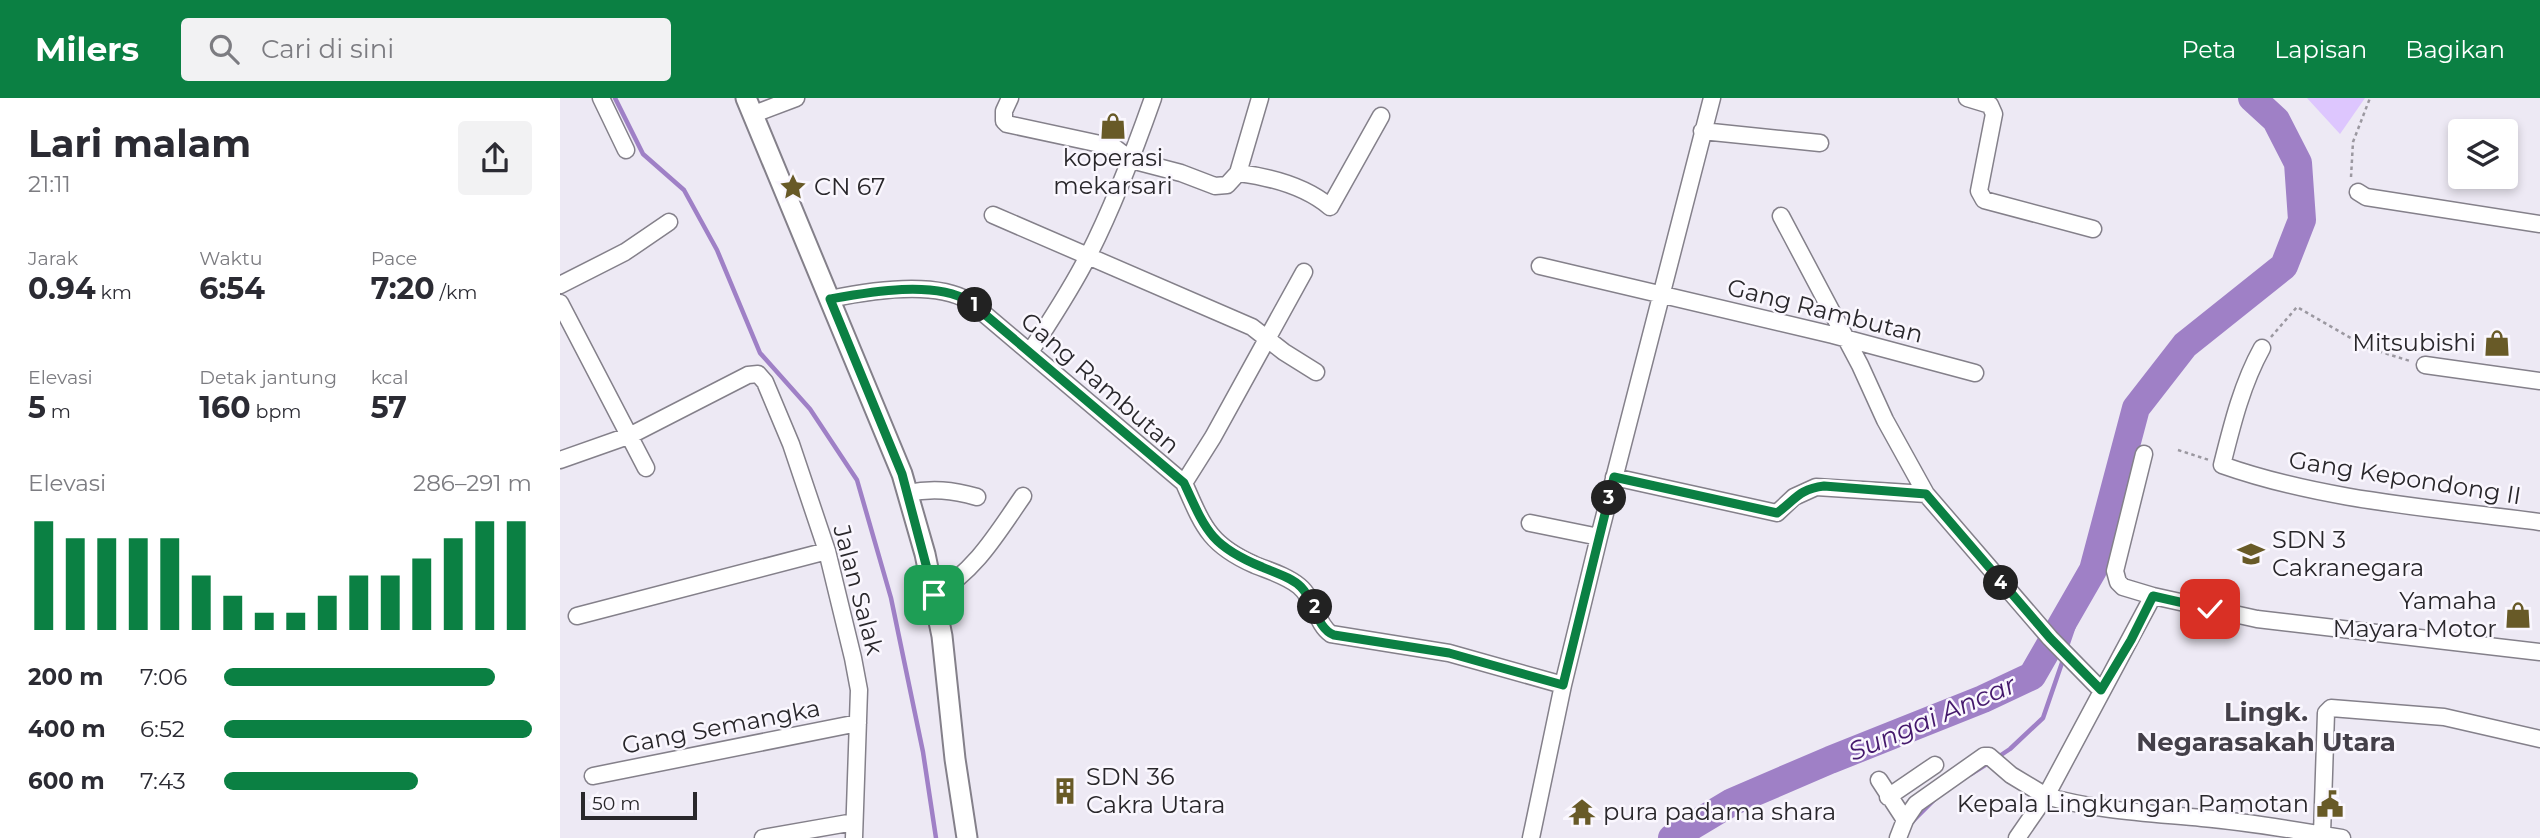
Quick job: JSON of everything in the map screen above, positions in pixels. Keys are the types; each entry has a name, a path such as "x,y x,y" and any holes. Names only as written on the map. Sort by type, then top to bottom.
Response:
{"street":[{"path":"601,98 626,150"},
{"path":"796,98 750,106 907,493 934,595 948,677 955,759 967,838"},
{"path":"1010,98 1004,111 1004,121 1007,124 1114,147 1131,160 1181,173 1215,186 1227,185 1238,173 1260,98"},
{"path":"1030,352 1089,256 1131,160 1153,98"},
{"path":"1531,838 1563,685 1599,537 1647,359 1712,98"},
{"path":"1967,98 1990,105 1994,114 1979,191 1984,200 2093,229"},
{"path":"1238,173 1285,183 1330,207 1381,116"},
{"path":"1702,131 1820,143"},
{"path":"2358,192 2367,197 2540,224"},
{"path":"993,215 1242,322 1317,372"},
{"path":"1781,216 1904,458 1926,494 2050,638 2101,690"},
{"path":"560,285 625,252 669,222"},
{"name":"Gang Rambutan","path":"1540,266 1844,337 1975,373"},
{"path":"1184,483 1213,437 1304,272"},
{"name":"Gang Rambutan","path":"830,299 902,290 955,294 975,305 1184,483 1199,518 1217,542 1236,557 1300,586 1312,601 1322,626 1331,634 1449,653 1563,685"},
{"path":"560,303 567,332 631,435 646,468"},
{"path":"2222,465 2235,414 2254,362 2262,348"},
{"path":"2425,365 2540,381"},
{"name":"Jalan Salak","path":"631,435 748,375 758,374 765,382 791,444 827,551 853,658 859,690 854,830"},
{"path":"560,460 631,435"},
{"path":"2144,454 2115,571 2118,583 2123,587 2257,619 2540,652"},
{"name":"Gang Kepondong II","path":"2222,465 2277,481 2346,496 2540,522"},
{"path":"1614,477 1777,513 1794,497 1808,489 1824,486 1926,494"},
{"path":"907,493 932,488 977,497"},
{"path":"934,595 967,572 1023,496"},
{"path":"1530,523 1599,537"},
{"path":"577,615 827,551"},
{"path":"2017,838 2046,796 2153,596"},
{"path":"2322,834 2326,713 2331,708 2444,717 2540,738"},
{"name":"Gang Semangka","path":"593,776 858,723"},
{"path":"1898,838 1905,820 1916,804 1981,757 1989,756 2004,770 2046,796 2105,808 2256,823 2342,838"},
{"path":"1888,797 1935,765"},
{"path":"1879,780 1905,820"},
{"path":"763,838 854,830"}],"path":[{"path":"2358,192 2351,178 2353,142 2371,98"},
{"path":"2262,348 2297,307 2368,348 2425,365"},
{"path":"2178,450 2222,465"}],"shaded area":[{"path":"2307,98 2365,98 2340,134"}],"waterway":[{"path":"615,98 643,154 684,190 717,250 760,353 810,409 857,480 891,598 923,752 936,838"},
{"name":"Sungai Ancar","path":"1672,838 1732,802 1983,699 2032,676 2093,570 2136,408 2185,345 2284,266 2302,220 2298,163 2276,120 2252,98"},
{"path":"2066,649 2093,570"},
{"path":"1998,757 2043,718 2064,657"},
{"path":"1971,774 1990,762"},
{"path":"1912,822 1935,799"}],"place":[{"name":"koperasi mekarsari","path":"1113,126"},
{"name":"CN 67","path":"793,187"},
{"name":"Mitsubishi","path":"2497,343"},
{"name":"SDN 3 Cakranegara","path":"2251,554"},
{"name":"Yamaha Mayara Motor","path":"2518,615"},
{"name":"SDN 36 Cakra Utara","path":"1065,791"},
{"name":"Kepala Lingkungan Pamotan","path":"2330,804"},
{"name":"pura padama shara","path":"1582,812"}],"district":[{"name":"Lingk. Negarasakah Utara","path":"2266,727"}],"route":[{"path":"934,595 902,474 830,299 902,290 955,294 969,301 1184,483 1199,518 1210,535 1225,550 1300,586 1312,601 1322,626 1334,635 1449,653 1563,685 1614,477 1777,513 1794,497 1816,487 1926,494 2050,638 2101,690 2153,596 2210,609"}]}
